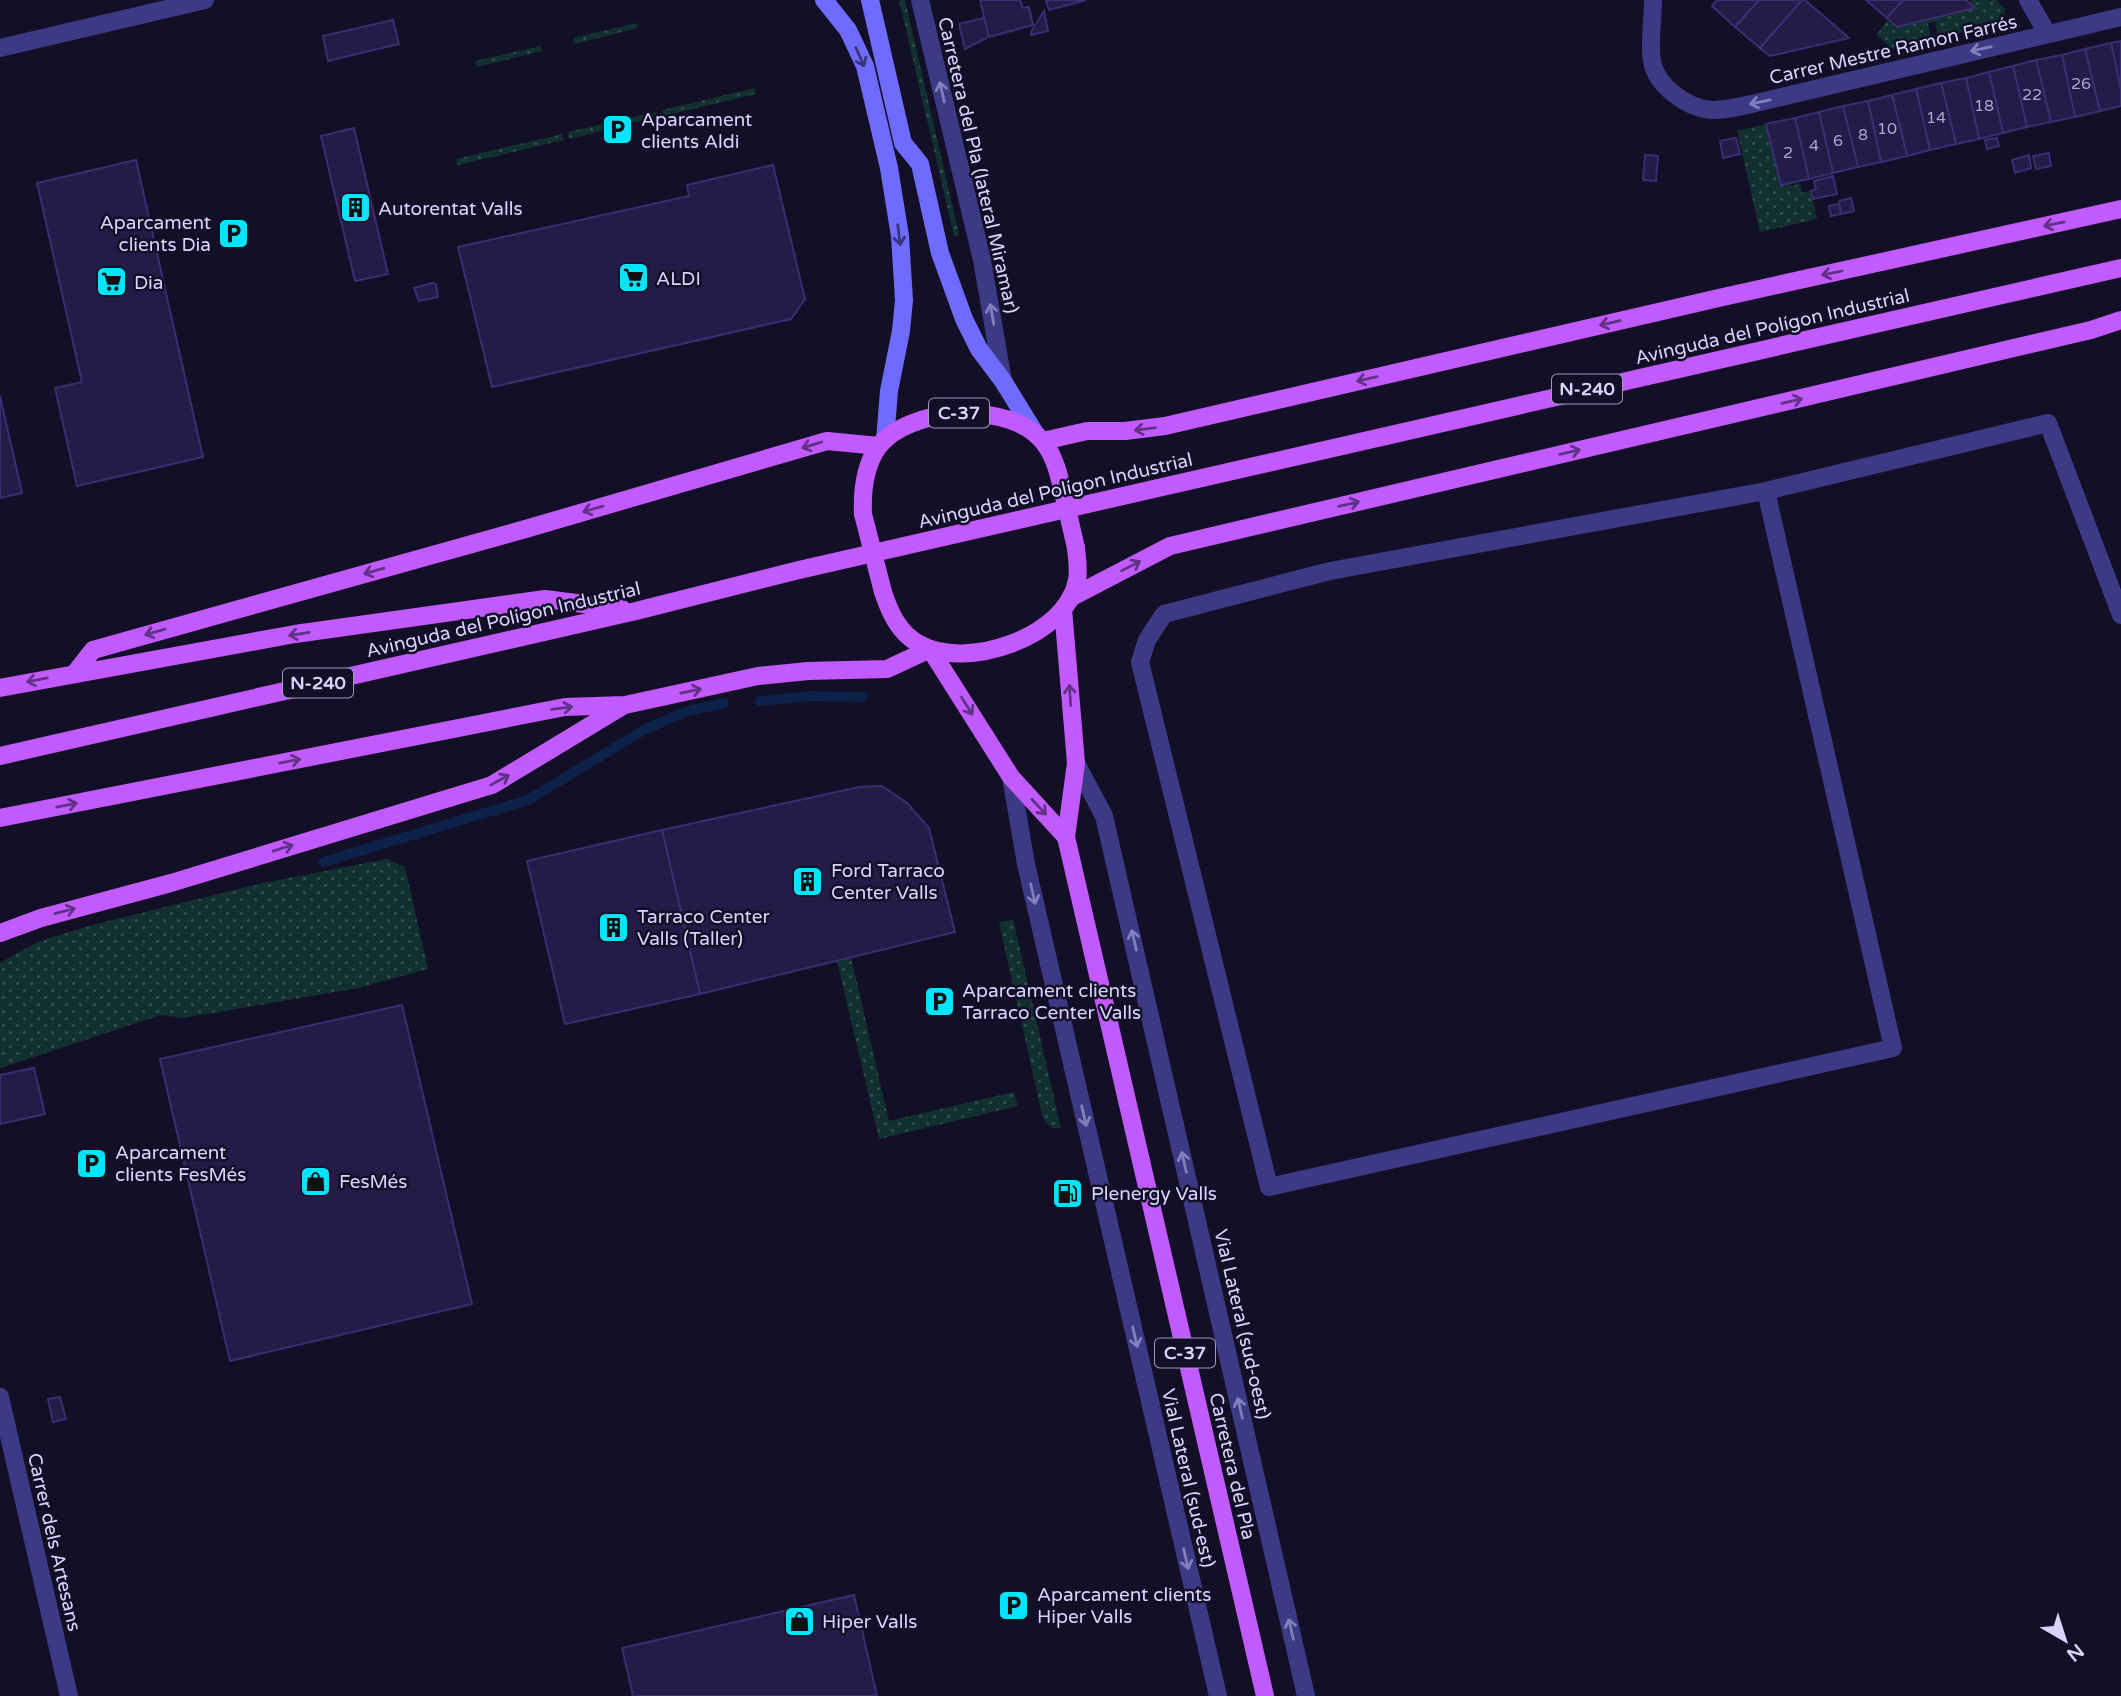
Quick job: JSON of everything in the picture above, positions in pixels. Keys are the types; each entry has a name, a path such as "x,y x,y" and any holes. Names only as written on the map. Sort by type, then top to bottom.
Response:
{"main road":[{"path":"75,673 93,650 827,441 882,443 904,300 900,236 889,168 865,66 848,30 824,0"},
{"path":"870,0 903,143 920,164 940,253 964,319 979,349 1039,437 1165,426 1723,297 2121,209"},
{"path":"889,168 903,143"},
{"name":"Avinguda del Polígon Industrial","path":"0,756 636,611 799,570 2121,268"},
{"path":"1067,603 1170,546 2091,330 2121,320"},
{"name":"C-37","path":"971,412 994,415 1015,422 1039,437 1052,455 1057,470 1076,548 1077,582 1067,603 1023,640 1001,649 966,654 920,645 901,628 891,614 883,592 863,514 862,490 869,463 882,443 906,426 949,414 971,412"},
{"path":"0,688 295,634 545,599 636,611"},
{"name":"C-37","path":"1066,836 1076,763 1067,603"},
{"path":"0,818 565,707 625,705 758,676 808,671 887,669 930,649"},
{"name":"C-37","path":"930,649 1011,777 1066,836"},
{"path":"0,933 41,918 171,883 492,785 625,705"},
{"name":"Carretera del Pla","path":"1066,836 1265,1696"}],"street":[{"path":"0,48 205,0"},
{"name":"Carretera del Pla (lateral Miramar)","path":"920,0 982,261 1003,381"},
{"name":"Carrer Mestre Ramon Farrés","path":"1654,0 1652,63 1656,76 1677,95 1695,106 1709,110 1723,109 2121,16"},
{"path":"2028,0 2047,33"},
{"path":"1766,491 1893,1048 1269,1187 1140,662 1147,640 1164,614 1330,571 1766,491 2048,423 2121,615"},
{"name":"Vial Lateral (sud-oest)","path":"1076,763 1104,816 1306,1696"},
{"name":"Vial Lateral (sud-est)","path":"1011,777 1026,864 1217,1696"},
{"name":"Carrer dels Artesans","path":"0,1397 69,1696"}],"green space":[{"path":"899,0 905,0 959,234 957,237 954,236"},
{"path":"1971,0 1996,0 2005,9 2004,20 1939,38 1935,22 1928,23 1931,39 1893,49 1876,35 1888,20 1897,27 1974,8"},
{"path":"637,23 638,28 574,44 573,38"},
{"path":"541,46 542,51 477,67 475,61"},
{"path":"755,88 756,94 663,116 662,110"},
{"path":"656,112 657,117 569,139 568,132"},
{"path":"1766,124 1781,185 1791,183 1792,186 1800,183 1802,193 1811,191 1817,219 1760,232 1737,131"},
{"path":"562,134 564,140 458,165 456,159"},
{"path":"387,859 405,867 428,969 358,988 184,1018 161,1015 0,1068 0,963 37,942 92,925 263,883"},
{"path":"1013,919 1061,1128 1052,1128 1045,1122 1042,1114 999,923"},
{"path":"851,957 889,1121 1014,1092 1018,1106 879,1139 837,961"}],"building":[{"path":"980,0 1020,0 1023,8 1029,7 1033,25 989,37"},
{"path":"1049,0 1086,0 1049,10 1046,1"},
{"path":"1717,0 1759,0 1735,27 1712,6"},
{"path":"1759,0 1802,0 1760,48 1735,27"},
{"path":"1802,0 1849,38 1770,56 1760,48"},
{"path":"1866,0 1903,0 1887,18"},
{"path":"1903,0 1966,0 1975,8 1897,27 1887,18"},
{"path":"1044,11 1048,31 1031,35 1031,32"},
{"path":"984,18 989,37 965,49 959,24"},
{"path":"393,20 399,44 328,61 323,36"},
{"path":"2121,41 2121,90 2111,43"},
{"path":"2111,43 2121,90 2121,106 2100,111 2085,49"},
{"path":"2085,49 2100,111 2075,117 2062,55"},
{"path":"2062,55 2075,117 2051,122 2036,60"},
{"path":"2036,60 2051,122 2027,127 2013,66"},
{"path":"2013,66 2027,127 2003,133 1989,72"},
{"path":"1989,72 2003,133 1979,139 1966,78"},
{"path":"1966,78 1979,139 1956,144 1941,83"},
{"path":"1941,83 1956,144 1930,150 1916,89"},
{"path":"1916,89 1930,150 1907,156 1892,95"},
{"path":"1892,95 1907,156 1881,162 1868,101"},
{"path":"1868,101 1881,162 1858,167 1843,106"},
{"path":"1843,106 1858,167 1833,173 1819,112"},
{"path":"1819,112 1833,173 1809,179 1795,118"},
{"path":"1795,118 1809,179 1781,185 1766,124"},
{"name":"Autorentat Valls","path":"354,128 388,274 355,281 321,136"},
{"path":"1736,138 1740,154 1723,158 1720,141"},
{"path":"1997,138 1999,146 1987,149 1985,140"},
{"path":"2049,153 2051,166 2036,169 2033,156"},
{"path":"1645,155 1658,156 1656,181 1643,180"},
{"path":"2029,155 2031,168 2015,173 2012,160"},
{"name":"Dia","path":"136,160 203,457 77,486 55,388 82,382 37,183"},
{"name":"ALDI","path":"773,165 805,299 791,319 492,387 458,247 689,196 687,185"},
{"path":"1833,176 1837,194 1813,199 1811,191 1816,189 1814,181"},
{"path":"1851,198 1854,211 1841,214 1839,201"},
{"path":"1839,204 1841,214 1831,216 1829,206"},
{"path":"436,284 438,297 419,301 414,288"},
{"path":"0,396 22,493 0,498"},
{"name":"Ford Tarraco Center Valls","path":"882,786 907,803 929,828 955,932 700,994 662,830 859,787"},
{"name":"Tarraco Center Valls (Taller)","path":"662,830 700,994 565,1024 527,861"},
{"name":"FesMés","path":"402,1005 472,1304 230,1361 160,1059"},
{"path":"34,1068 45,1114 0,1124 0,1075"},
{"path":"60,1397 66,1419 53,1422 48,1399"},
{"name":"Hiper Valls","path":"854,1595 877,1696 633,1696 622,1648"}],"waterway":[{"path":"760,701 811,696 863,697"},
{"path":"323,862 528,800 644,730 684,712 724,703"}],"place":[{"name":"Aparcament clients Aldi","path":"618,130"},
{"name":"Autorentat Valls","path":"355,208"},
{"name":"Aparcament clients Dia","path":"234,233"},
{"name":"ALDI","path":"633,278"},
{"name":"Dia","path":"111,282"},
{"name":"Ford Tarraco Center Valls","path":"808,881"},
{"name":"Tarraco Center Valls (Taller)","path":"614,927"},
{"name":"Aparcament clients Tarraco Center Valls","path":"939,1001"},
{"name":"Aparcament clients FesMés","path":"92,1163"},
{"name":"FesMés","path":"316,1181"},
{"name":"Plenergy Valls","path":"1068,1193"},
{"name":"Aparcament clients Hiper Valls","path":"1014,1605"},
{"name":"Hiper Valls","path":"799,1621"}]}
